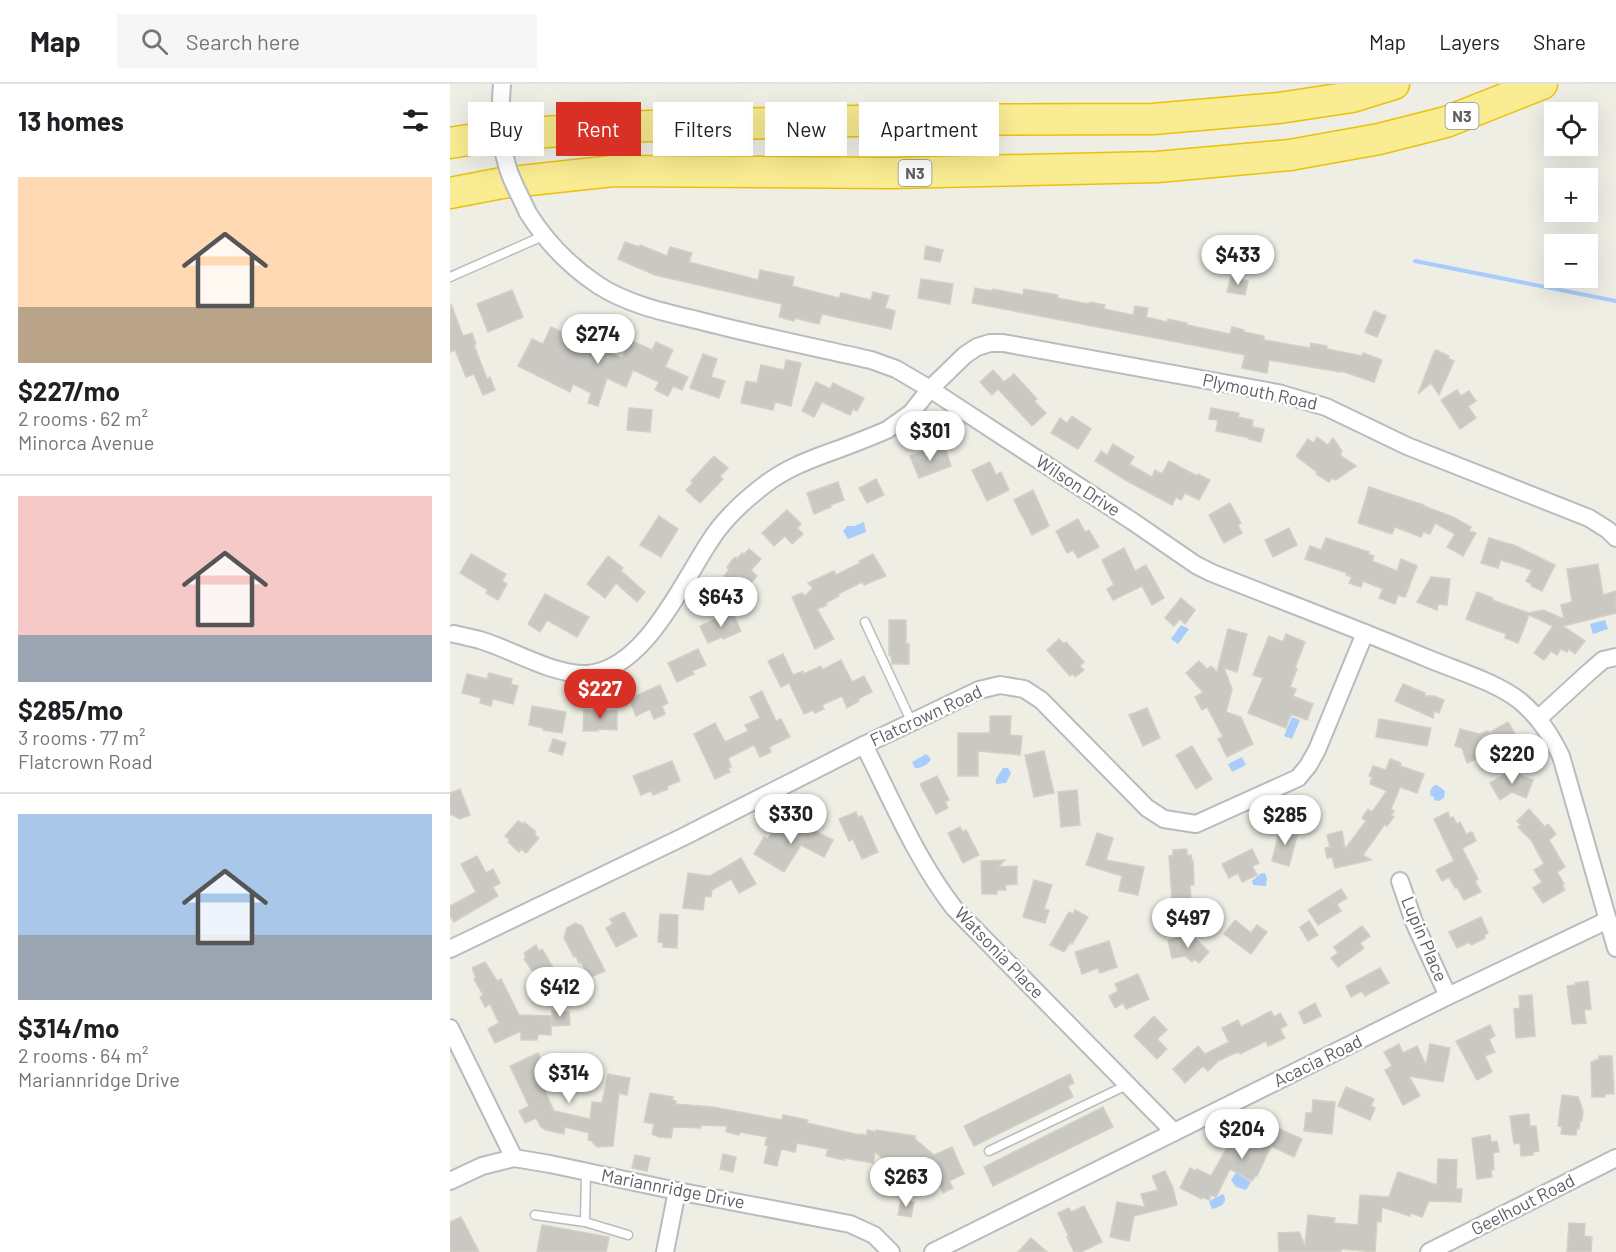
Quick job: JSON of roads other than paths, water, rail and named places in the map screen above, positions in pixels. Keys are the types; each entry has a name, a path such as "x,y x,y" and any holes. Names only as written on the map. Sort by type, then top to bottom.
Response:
{"highway":[{"path":"1352,97 1382,84"},
{"path":"450,143 493,136 613,127 896,120 1153,119 1279,108 1352,97 1394,84"},
{"name":"N3","path":"450,193 502,183 613,171 890,173 1122,168 1157,167 1290,154 1379,139 1446,122 1542,84"}],"street":[{"name":"Wilson Drive","path":"502,84 503,149 507,166 528,213 543,236 567,261 598,286 628,300 668,313 871,360 896,369 930,389 1196,565 1495,686 1519,700 1539,718 1561,756 1616,948"},
{"name":"Plymouth Road","path":"454,634 481,640 571,674 604,671 620,662 643,641 667,613 711,539 728,518 766,484 789,468 888,430 911,413 930,389 965,355 977,347 990,343 1003,343 1278,393 1326,407 1407,446 1589,518 1616,538"},
{"name":"Flatcrown Road","path":"450,949 683,837 864,745 979,690 1000,685 1024,689 1041,700 1147,808 1164,819 1196,824 1298,778 1317,750 1365,633"},
{"path":"1539,718 1603,660 1616,657"},
{"name":"Watsonia Place","path":"864,745 924,864 954,908 1174,1132"},
{"name":"Lupin Place","path":"1400,881 1414,922 1448,996"},
{"name":"Acacia Road","path":"933,1252 1448,996 1608,920"},
{"path":"450,1028 514,1158"},
{"name":"Mariannridge Drive","path":"450,1180 482,1166 514,1158 850,1224 874,1235 891,1252"},
{"name":"Geelhout Road","path":"1429,1252 1616,1158"},
{"path":"665,1252 677,1191"}],"lane":[{"path":"450,277 543,236"},
{"path":"865,622 912,723"},
{"path":"989,1151 1127,1085"},
{"path":"585,1222 586,1172"},
{"path":"535,1215 585,1222 628,1235"}],"water":[{"path":"864,522 866,532 848,539 843,531 847,526"},
{"path":"1605,620 1608,629 1593,634 1590,624"},
{"path":"1181,625 1189,629 1178,644 1171,639"},
{"path":"1292,717 1300,720 1292,739 1284,736"},
{"path":"926,754 931,759 930,761 922,767 915,768 912,762"},
{"path":"1242,757 1246,765 1232,772 1228,764"},
{"path":"1003,768 1008,768 1011,773 1006,783 996,784 996,779"},
{"path":"1435,785 1445,791 1444,798 1439,801 1434,800 1430,794"},
{"path":"1265,873 1266,886 1253,885 1252,881"},
{"path":"1236,1173 1251,1182 1246,1190 1236,1187 1231,1180"},
{"path":"1223,1194 1224,1202 1221,1206 1212,1209 1209,1202"}],"waterway":[{"path":"1415,261 1616,301"}]}
